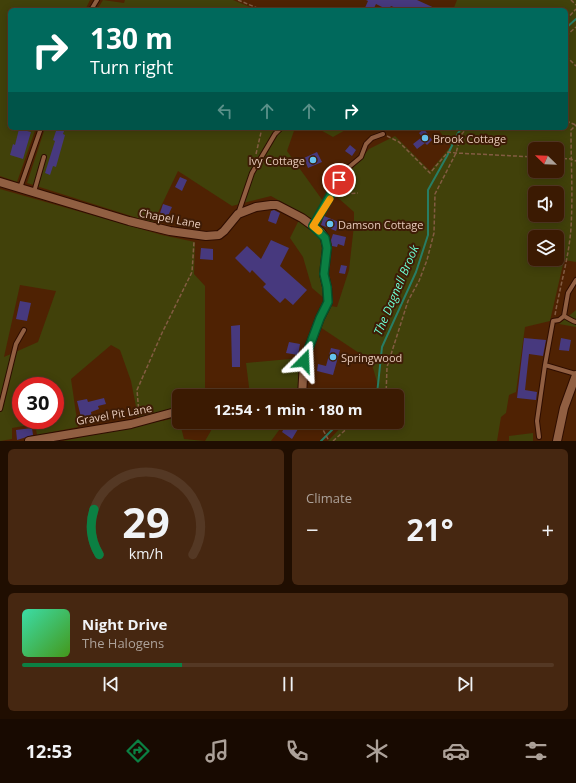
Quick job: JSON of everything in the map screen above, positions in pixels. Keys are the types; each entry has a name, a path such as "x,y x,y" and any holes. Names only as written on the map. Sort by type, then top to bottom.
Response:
{"street":[{"name":"Chapel Lane","path":"0,182 129,221 170,231 195,235 218,235 224,231 238,214 256,207 271,205 277,206 296,214 313,226 325,238 327,248 324,274 328,302 320,318 304,361 302,389"},
{"path":"557,441 564,408 576,375"},
{"name":"Gravel Pit Lane","path":"29,441 139,422 172,413"}],"lane":[{"path":"20,188 40,130"},
{"path":"238,214 252,173 275,134 279,130"},
{"path":"313,226 335,189 343,172 361,157 366,144 372,138 383,134"},
{"path":"34,192 44,157"},
{"path":"539,437 537,422 545,365 554,320 559,320 564,316 568,293 576,280"},
{"path":"564,316 576,322"},
{"path":"0,409 16,344 24,330"},
{"path":"545,365 576,375"}],"path":[{"path":"238,0 257,8"},
{"path":"571,0 576,5"},
{"path":"568,18 576,9"},
{"path":"568,34 576,27"},
{"path":"568,58 576,66"},
{"path":"554,320 571,229 571,130 576,125"},
{"path":"255,158 262,130"},
{"path":"386,389 387,367 408,301 419,281 427,260 434,232 435,194 456,153 461,134 465,130"},
{"path":"383,134 399,142 430,173 448,152 528,157"},
{"path":"564,158 576,161"},
{"path":"335,189 343,194 358,193"},
{"path":"139,422 137,390 192,272 195,235"},
{"path":"323,429 328,441"},
{"path":"333,441 346,429"}],"shaded area":[{"path":"0,0 90,0 86,8 8,8 8,130 35,130 17,182 0,176"},
{"path":"103,0 124,3 125,0 233,0 252,8 98,8"},
{"path":"457,0 576,0 576,262 564,260 564,230 528,230 528,266 563,266 550,321 525,327 516,392 509,395 506,413 501,417 497,441 328,441 339,429 404,429 404,389 379,389 371,361 320,327 330,306 337,307 349,270 354,212 336,196 346,176 369,149 395,136 430,171 451,146 439,130 568,130 568,8 454,8"},
{"path":"44,130 294,130 287,151 323,201 313,220 271,196 232,206 178,171 153,223 27,183"},
{"path":"321,130 345,130 333,137"},
{"path":"0,189 162,235 195,242 194,274 205,286 205,389 172,389 172,410 162,414 138,417 131,381 120,350 111,345 71,379 78,427 37,435 36,429 64,429 64,377 12,377 12,439 0,441","holes":["20,285 56,291 38,342 4,357"]},
{"path":"299,220 315,230 324,244 321,280 325,299 312,288 303,257 290,238"},
{"path":"576,310 576,327 559,324"},
{"path":"301,358 300,389 249,389 246,363"},
{"path":"172,419 172,429 182,429 184,439 205,441 63,441"},
{"path":"212,429 280,429 271,441 205,441"},
{"path":"533,433 533,441 509,441 509,436"}],"building":[{"path":"366,0 417,0 435,8 396,8 391,6 390,8 384,8 376,4 374,8 365,8 368,1"},
{"path":"19,130 31,132 23,159 10,155 13,144 15,145"},
{"path":"56,130 64,130 63,134 65,135 56,167 53,166 50,175 45,173 55,141 53,140"},
{"name":"Brook Cottage","path":"425,130 432,140 427,145 425,143 417,149 413,144 422,137 419,133"},
{"path":"350,145 356,150 352,156 345,151"},
{"name":"Ivy Cottage","path":"317,152 322,162 308,168 304,158"},
{"path":"180,177 187,180 182,191 175,187"},
{"path":"163,204 172,207 168,216 165,215 162,223 157,222"},
{"path":"274,210 280,213 276,224 268,221 271,211"},
{"name":"Damson Cottage","path":"324,216 339,222 336,231 321,225"},
{"path":"333,234 346,237 344,246 338,244 337,247 332,246 331,240"},
{"path":"271,240 289,248 280,266 307,290 293,305 285,298 280,303 263,287 266,284 252,270 250,273 235,258 247,246 261,259"},
{"path":"201,248 213,249 213,260 200,259"},
{"path":"341,265 347,266 345,274 339,273"},
{"path":"20,301 31,303 27,321 16,319"},
{"path":"240,325 240,367 232,367 231,326"},
{"path":"524,338 546,340 543,356 529,354 525,390 537,392 536,400 517,398"},
{"path":"561,338 571,340 569,351 559,350"},
{"path":"289,342 300,344 298,355 286,353"},
{"name":"Springwood","path":"331,348 340,350 333,375 317,371 318,364 326,366"},
{"path":"104,398 106,404 98,406 99,409 91,412 92,418 82,421 77,401 87,399 88,402"},
{"path":"32,429 33,435 17,440 16,430"},
{"path":"284,429 298,429 292,439 282,432"}],"waterway":[{"name":"The Dagnell Brook","path":"568,26 576,19"},
{"name":"The Dagnell Brook","path":"378,389 382,347 416,272 428,235 428,190 460,130"},
{"name":"The Dagnell Brook","path":"321,441 333,429"}],"slow traffic":[{"path":"319,231 313,226 330,199"}],"place":[{"name":"Brook Cottage","path":"425,138"},
{"name":"Ivy Cottage","path":"313,160"},
{"name":"Damson Cottage","path":"330,224"},
{"name":"Springwood","path":"333,357"}],"route":[{"path":"304,361 320,318 328,302 324,274 327,248 325,238 321,232 313,226 339,180"}]}
